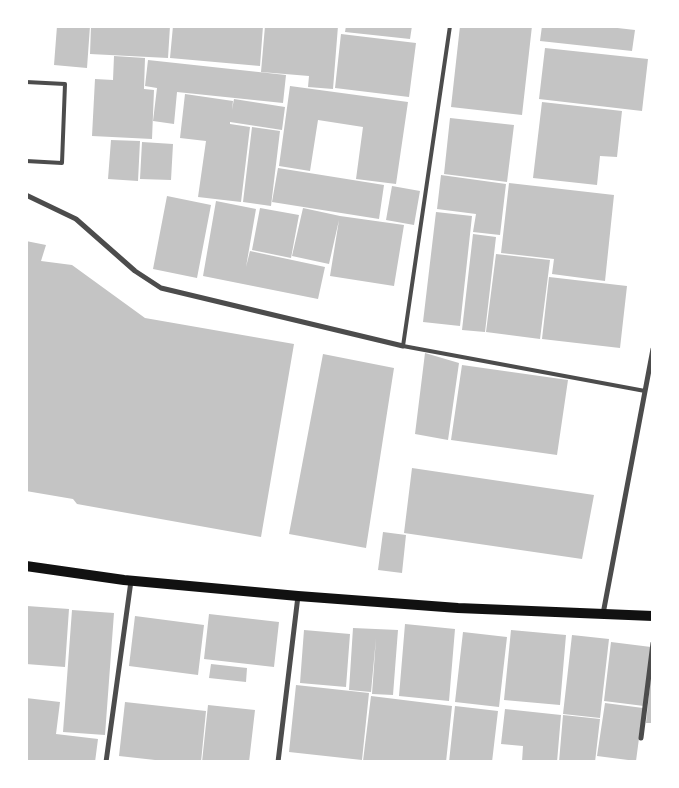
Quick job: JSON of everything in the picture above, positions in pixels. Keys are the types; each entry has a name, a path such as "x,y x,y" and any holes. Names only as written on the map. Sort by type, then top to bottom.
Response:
{"main road":[{"path":"26,566 131,580 298,596 458,608 653,616"}],"street":[{"path":"26,194 76,219 135,271 162,288 403,346"},
{"path":"604,614 653,349"},
{"path":"106,762 131,580"},
{"path":"278,762 298,596"},
{"path":"641,738 653,643"}],"lane":[{"path":"450,26 403,346 645,390"},
{"path":"26,82 65,84 62,163 26,161"}],"building":[{"path":"57,26 90,26 87,68 54,65"},
{"path":"91,26 170,26 168,58 90,54"},
{"path":"173,26 263,26 260,66 170,58"},
{"path":"265,26 338,26 333,89 308,87 309,76 261,72"},
{"path":"346,26 412,26 410,39 345,32"},
{"path":"460,26 532,26 522,115 451,107"},
{"path":"542,26 600,26 635,30 632,51 540,41"},
{"path":"341,34 416,43 409,97 335,88"},
{"path":"545,48 648,59 642,111 539,99"},
{"path":"114,56 145,58 144,89 154,90 152,139 92,136 95,79 113,80"},
{"path":"148,60 286,75 283,103 177,92 174,124 153,121 157,88 145,86"},
{"path":"290,86 408,102 396,184 356,179 363,127 318,120 310,171 279,166"},
{"path":"185,94 233,101 232,110 234,99 285,107 282,130 230,122 230,124 250,127 241,202 198,197 206,141 180,138"},
{"path":"542,102 622,111 617,157 600,156 597,185 533,178"},
{"path":"450,118 514,125 507,182 444,174"},
{"path":"252,127 280,131 271,206 243,202"},
{"path":"111,140 140,141 138,181 108,179"},
{"path":"142,142 173,144 171,180 140,179"},
{"path":"278,168 384,185 379,219 272,202"},
{"path":"441,175 506,184 500,235 473,232 476,214 437,209"},
{"path":"509,183 614,195 605,281 552,274 554,259 501,253"},
{"path":"392,186 420,191 414,225 386,220"},
{"path":"167,196 211,205 197,278 153,269"},
{"path":"216,201 256,209 246,267 250,251 325,267 318,299 203,276"},
{"path":"260,208 299,215 291,258 252,250"},
{"path":"303,208 340,216 404,225 394,286 330,276 339,220 329,264 292,256"},
{"path":"436,212 472,216 460,326 423,322"},
{"path":"473,234 496,237 485,332 462,330"},
{"path":"26,241 46,245 41,261 72,265 145,318 294,344 261,537 77,504 73,499 26,491"},
{"path":"496,254 550,260 540,339 486,332"},
{"path":"549,277 627,286 620,348 542,339"},
{"path":"425,353 459,363 448,440 415,434"},
{"path":"323,354 394,368 366,548 289,534"},
{"path":"462,365 568,380 557,455 451,440"},
{"path":"412,468 594,495 582,559 404,533"},
{"path":"383,532 406,535 402,573 378,570"},
{"path":"27,606 69,609 65,667 26,664"},
{"path":"72,610 114,613 105,735 63,732"},
{"path":"209,614 279,622 274,667 204,659"},
{"path":"135,616 204,625 198,675 129,666"},
{"path":"405,624 455,629 449,701 399,696"},
{"path":"353,628 398,630 393,695 372,694 376,638 371,692 349,690"},
{"path":"304,630 350,634 346,687 300,683"},
{"path":"511,630 566,635 560,705 504,700"},
{"path":"463,632 507,637 499,707 455,702"},
{"path":"572,635 609,639 600,718 563,714"},
{"path":"611,642 651,647 644,706 604,701"},
{"path":"211,664 247,668 246,682 209,678"},
{"path":"651,674 653,674 653,723 646,723"},
{"path":"296,685 369,693 362,760 289,752"},
{"path":"371,696 452,706 446,762 363,761"},
{"path":"26,698 60,702 56,734 98,739 95,762 26,762"},
{"path":"125,702 206,711 201,762 173,762 119,756"},
{"path":"605,703 643,708 636,761 597,756"},
{"path":"208,705 255,710 249,762 202,762"},
{"path":"455,706 498,711 492,762 449,762"},
{"path":"505,709 561,715 557,762 522,762 523,746 501,744"},
{"path":"563,715 600,719 595,762 559,762"}]}
